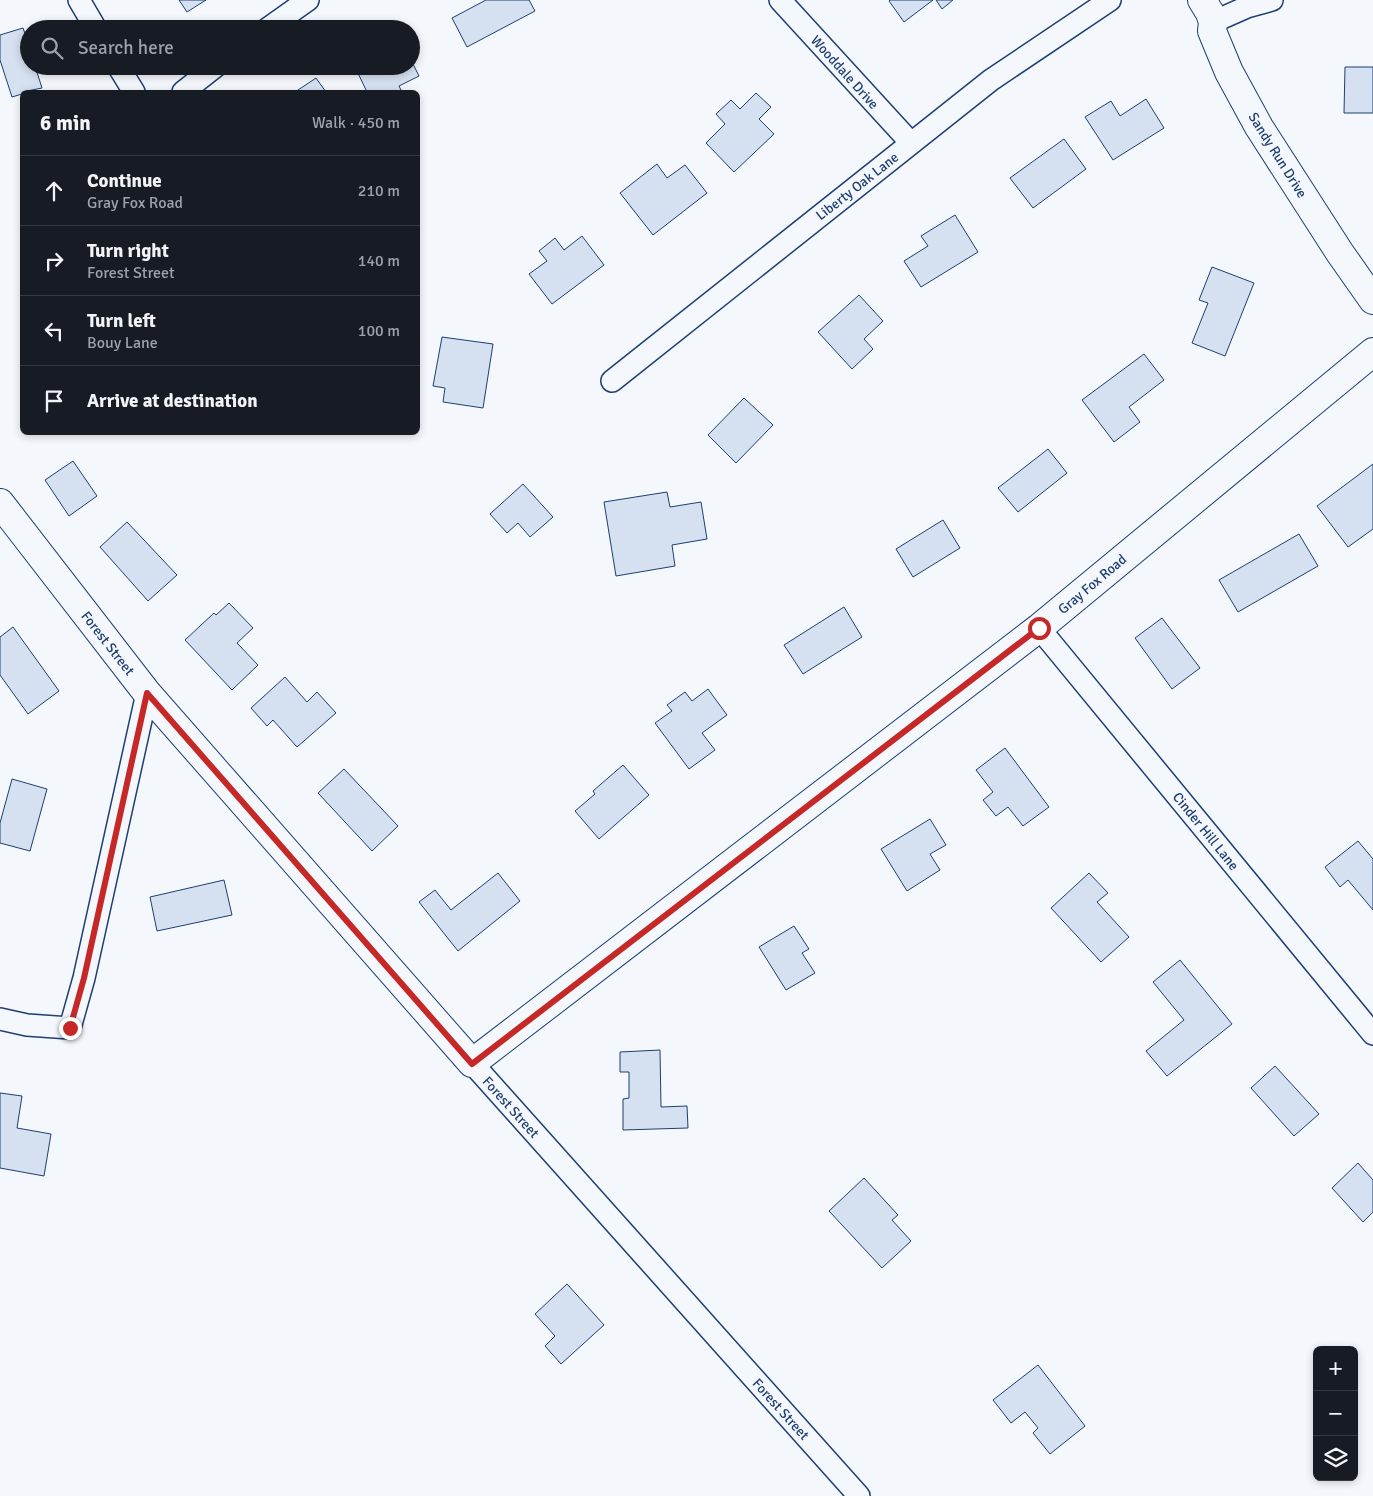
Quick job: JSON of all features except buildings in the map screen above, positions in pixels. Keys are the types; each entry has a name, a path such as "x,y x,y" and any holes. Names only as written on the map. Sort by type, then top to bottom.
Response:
{"street":[{"path":"79,0 91,20"},
{"path":"280,20 308,0"},
{"name":"Wooddale Drive","path":"780,0 911,143"},
{"name":"Liberty Oak Lane","path":"612,381 991,80 1110,0"},
{"path":"1207,11 1247,7 1272,0"},
{"name":"Sandy Run Drive","path":"1207,11 1212,31 1229,72 1259,127 1340,253 1373,300"},
{"path":"124,75 133,90"},
{"path":"186,90 205,75"},
{"name":"Gray Fox Road","path":"472,1064 1039,628 1373,352"},
{"name":"Forest Street","path":"0,503 147,693 472,1064 859,1496"},
{"name":"Cinder Hill Lane","path":"1039,628 1373,1034"},
{"path":"0,1019 27,1025 70,1028 84,978 147,693"}],"route":[{"path":"70,1028 84,978 147,693 472,1064 1039,628"}]}
